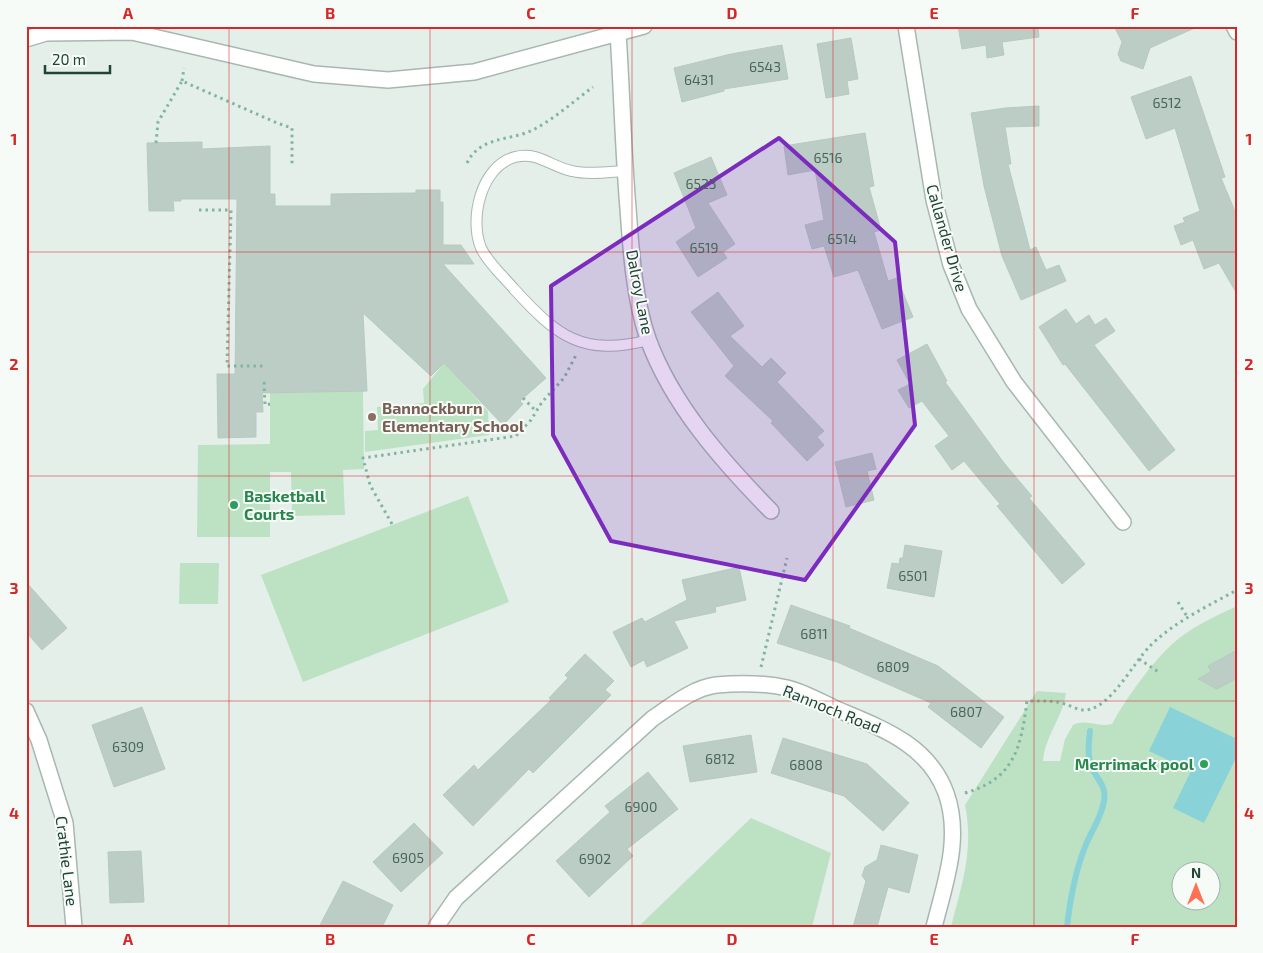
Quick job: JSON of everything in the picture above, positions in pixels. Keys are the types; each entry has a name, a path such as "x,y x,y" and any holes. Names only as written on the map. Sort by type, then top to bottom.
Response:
{"street":[{"path":"26,39 46,34 132,32 314,74 388,80 474,72 644,26"},
{"name":"Callander Drive","path":"906,26 934,200 951,265 969,309 1014,382 1123,522"},
{"path":"1234,26 1237,32"},
{"name":"Dalroy Lane","path":"618,34 631,253 649,340 661,368 687,411 740,479 771,511"},
{"name":"Rannoch Road","path":"436,927 456,898 652,719 685,697 714,686 757,684 788,688 897,735 922,755 937,773 952,813 952,853 934,927"},
{"name":"Crathie Lane","path":"26,711 39,740 65,823 74,927"}],"lane":[{"path":"625,171 578,172 532,155 513,157 494,170 483,189 478,213 478,238 490,261 539,316 557,330 577,340 606,346 624,346 649,340"}],"path":[{"path":"156,142 158,122 182,82 184,68"},
{"path":"182,82 292,128 292,166"},
{"path":"467,163 474,152 484,145 533,130 593,86"},
{"path":"199,210 231,210 227,366 263,366"},
{"path":"392,524 372,490 363,458 510,438 521,430 542,402 564,378 577,354"},
{"path":"264,382 265,405 270,404"},
{"path":"523,398 536,411"},
{"path":"760,672 787,558"},
{"path":"957,795 991,784 1004,772 1020,740 1027,701 1047,701 1080,710 1094,708 1104,701 1120,684 1139,659 1159,638 1188,618 1237,590"},
{"path":"1178,602 1188,618"},
{"path":"1139,659 1160,673"}],"highlighted area":[{"path":"779,138 895,242 915,425 805,580 611,541 553,435 551,286"}],"green space":[{"path":"444,363 488,411 489,435 365,452 365,431 378,430 377,407 424,403 423,389"},
{"path":"363,391 364,469 343,470 345,515 292,516 291,472 270,472 270,537 197,537 198,445 270,444 270,393"},
{"path":"468,496 509,602 303,682 261,575"},
{"path":"180,563 219,563 218,604 179,604"},
{"path":"1237,606 1237,927 951,927 966,867 968,837 965,805 1037,691 1066,693 1047,743 1043,761 1060,761 1065,739 1073,725 1083,722 1102,725 1112,724 1125,702 1163,653 1182,636 1208,620"},
{"path":"751,818 831,853 812,927 638,927"}],"water":[{"name":"Merrimack pool","path":"1170,707 1237,739 1237,756 1204,823 1173,808 1191,771 1149,751"}],"building":[{"path":"958,26 1038,26 1039,37 1002,42 1004,55 987,58 986,45 962,49"},
{"path":"1114,26 1199,26 1150,48 1143,69 1121,61 1118,54 1122,42"},
{"path":"851,38 858,79 847,81 849,94 826,98 817,44"},
{"path":"782,45 788,79 724,89 724,91 682,102 674,68 731,54"},
{"path":"1191,76 1225,177 1221,178 1237,216 1237,294 1219,263 1204,269 1193,240 1181,245 1174,226 1185,222 1183,218 1200,211 1175,128 1146,139 1131,97"},
{"path":"1039,106 1039,126 1005,127 1011,164 1008,164 1030,250 1036,247 1046,270 1059,265 1066,281 1021,300 1002,256 984,186 971,113"},
{"path":"865,133 874,186 869,187 881,230 874,232 888,281 897,278 913,317 882,329 858,270 834,277 824,246 812,249 805,225 824,220 815,170 788,175 784,146"},
{"path":"202,142 202,149 270,146 270,194 275,194 275,206 331,206 331,194 416,193 416,190 440,190 440,202 443,202 443,245 461,245 474,264 443,264 546,378 520,401 523,404 503,425 444,363 431,376 363,313 367,391 262,393 263,412 256,412 256,437 218,438 217,374 235,374 237,199 181,199 181,201 173,201 174,211 149,211 147,143"},
{"path":"711,157 727,195 708,203 735,244 723,252 727,258 698,277 676,242 696,228 674,173"},
{"path":"718,292 744,326 730,336 762,367 771,358 786,373 777,382 824,431 817,437 824,445 807,461 771,423 773,421 725,376 734,366 691,312"},
{"path":"1066,309 1076,324 1089,315 1095,325 1106,318 1115,331 1094,345 1175,450 1149,471 1065,364 1063,365 1039,327"},
{"path":"927,344 947,381 945,382 1004,463 1032,496 1029,498 1085,564 1062,584 997,506 1000,504 964,461 952,470 935,446 949,436 922,401 909,408 898,390 910,384 897,360"},
{"path":"872,453 876,469 867,471 874,500 846,507 835,462"},
{"path":"905,545 942,551 934,597 887,588 892,563 899,564 900,558 903,558"},
{"path":"739,567 746,600 715,607 716,612 674,621 688,648 647,667 644,660 631,667 613,632 642,618 645,622 687,600 682,580"},
{"path":"26,582 67,628 42,650 26,632"},
{"path":"791,605 850,626 849,628 938,666 1004,717 981,748 928,707 931,703 837,662 777,643"},
{"path":"1237,650 1237,678 1217,689 1198,679 1211,672 1208,666"},
{"path":"585,654 614,681 605,690 611,695 533,773 529,769 473,826 443,795 474,765 478,770 551,700 549,698 568,678 565,675"},
{"path":"142,707 165,769 114,787 92,725"},
{"path":"751,735 757,772 690,782 683,746"},
{"path":"783,738 867,764 909,803 883,831 844,796 771,773"},
{"path":"648,772 678,809 627,849 633,856 589,897 556,861 610,812 605,806"},
{"path":"414,823 443,853 401,892 373,862"},
{"path":"881,845 918,855 909,893 888,887 877,927 853,927 866,881 862,876 865,867 877,860"},
{"path":"141,851 144,902 110,903 108,852"},
{"path":"343,881 393,905 382,927 319,927"}],"waterway":[{"path":"1067,927 1071,896 1078,866 1087,841 1101,814 1105,795 1103,786 1093,771 1090,762 1090,731"}],"place":[{"name":"Bannockburn Elementary School","path":"372,417"},
{"name":"Basketball Courts","path":"234,505"},
{"name":"Merrimack pool","path":"1204,764"}]}
